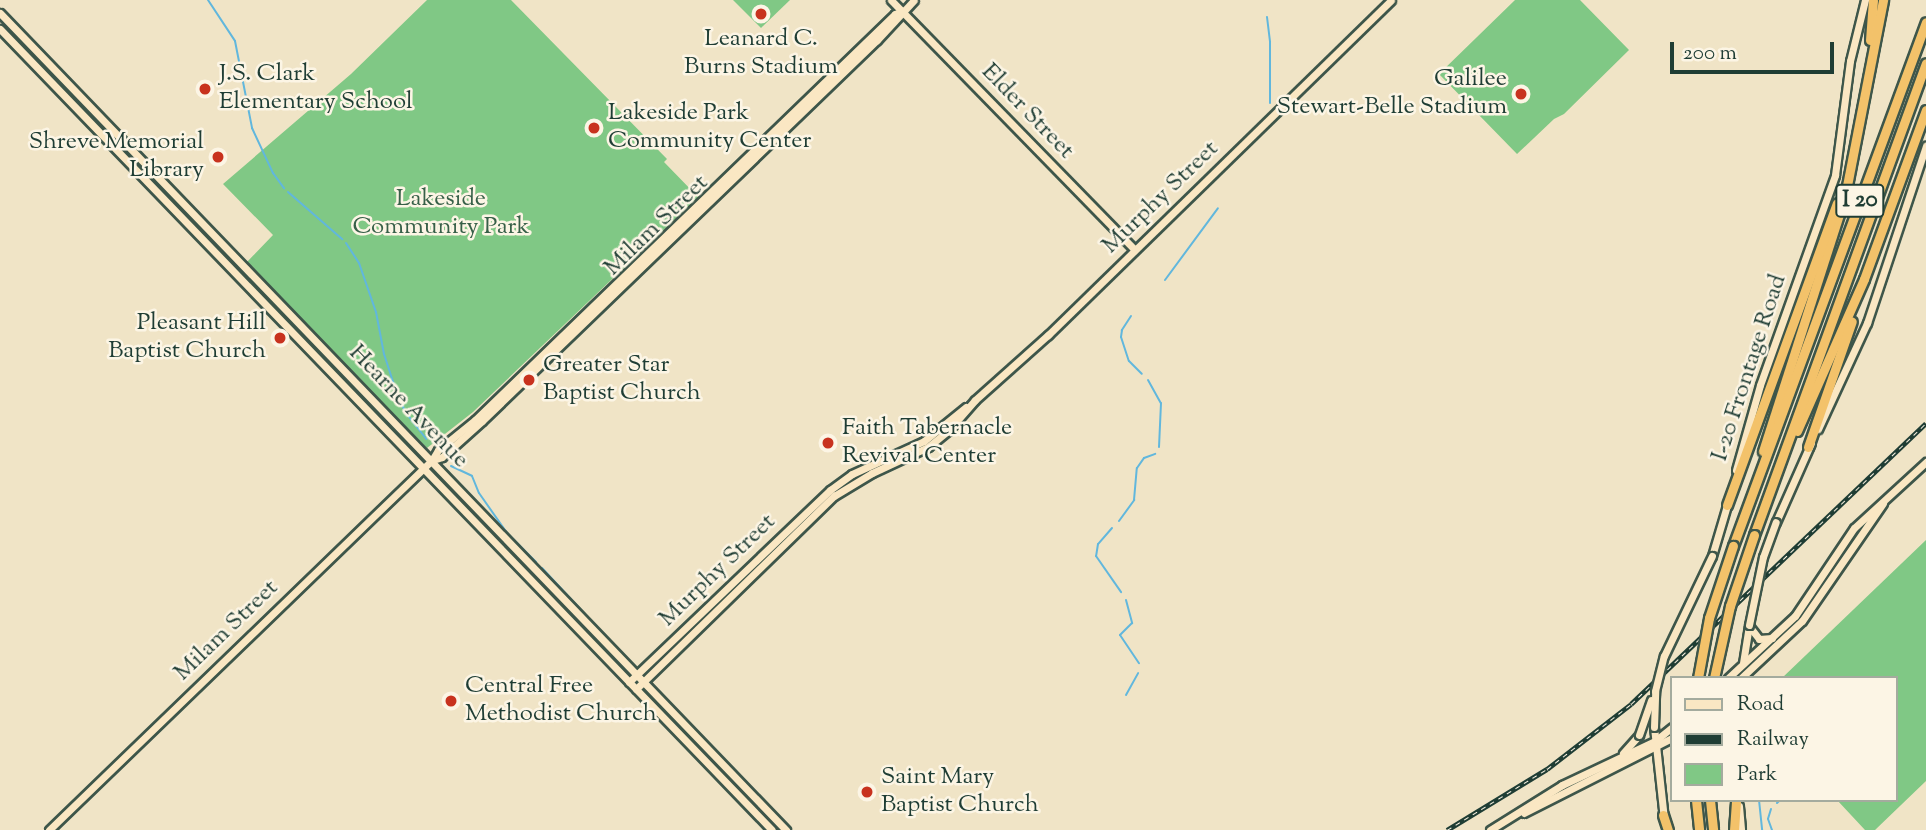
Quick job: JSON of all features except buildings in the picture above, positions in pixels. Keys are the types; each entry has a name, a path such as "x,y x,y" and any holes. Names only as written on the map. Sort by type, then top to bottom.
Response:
{"highway":[{"path":"1868,66 1873,0"},
{"path":"1741,526 1790,362 1841,209 1883,0"},
{"name":"I 20","path":"1698,676 1709,618 1733,546 1926,22"},
{"name":"I 20","path":"1714,676 1730,606 1754,536 1926,63"},
{"path":"1808,447 1864,279 1926,110"},
{"path":"1727,505 1838,202 1856,137"},
{"path":"1768,496 1864,279"},
{"path":"1696,802 1699,830"},
{"path":"1710,802 1713,830"},
{"path":"1734,830 1737,802"},
{"path":"1663,815 1667,830"}],"main road":[{"name":"Elder Street","path":"891,0 1135,250"},
{"name":"Milam Street","path":"49,830 424,467 432,460 442,457 492,412 877,40 914,0"},
{"name":"Murphy Street","path":"629,682 830,490 852,474 924,440 975,400 1048,335 1391,0"},
{"name":"I-20 Frontage Road","path":"1663,815 1654,727 1658,679 1674,632 1712,556 1760,385 1835,175 1857,26 1864,0"},
{"name":"Hearne Avenue","path":"3,16 786,830"},
{"name":"Hearne Avenue","path":"0,29 772,830"},
{"path":"1744,676 1743,664 1749,625 1763,557 1808,447 1867,323 1926,146"},
{"name":"Murphy Street","path":"636,689 834,496 872,473 932,445 975,400"},
{"path":"1730,676 1773,638 1799,610 1854,528 1926,462"},
{"path":"1745,676 1810,611 1856,539 1884,503"},
{"path":"1749,625 1759,639 1773,638"},
{"path":"1490,830 1624,752 1639,735 1658,679"},
{"path":"1501,823 1629,762 1655,745 1671,728"},
{"path":"1592,770 1671,738"},
{"path":"1629,762 1647,761 1657,775"},
{"path":"1737,802 1741,830"}],"green space":[{"name":"Lakeside Community Park","path":"427,0 511,0 667,159 664,162 698,197 473,412 427,448 246,263 273,235 223,184 351,74"},
{"name":"Leanard C. Burns Stadium","path":"733,0 790,0 761,28"},
{"name":"Galilee Stewart-Belle Stadium","path":"1515,0 1580,0 1629,50 1564,114 1554,119 1517,154 1439,74"},
{"path":"1926,540 1926,781 1875,830 1865,830 1839,802 1898,802 1898,676 1784,676"}],"waterway":[{"path":"208,0 235,41 252,128 273,173 284,188"},
{"path":"1267,17 1270,42 1270,103"},
{"path":"288,192 342,239"},
{"path":"1165,280 1218,208"},
{"path":"346,243 359,263 376,312 384,354 397,394 406,413 426,439"},
{"path":"1131,316 1122,330 1121,337 1129,361 1142,374"},
{"path":"1148,380 1161,403 1159,447"},
{"path":"1119,521 1134,500 1137,468 1144,458 1155,454"},
{"path":"451,466 472,476 479,493 507,533 536,562"},
{"path":"1112,528 1098,544 1096,556 1121,592"},
{"path":"542,568 583,612"},
{"path":"1126,600 1132,623 1120,635 1139,663"},
{"path":"1126,695 1138,673"},
{"path":"1759,802 1762,830"},
{"path":"1771,809 1768,819 1772,830"}],"railway":[{"path":"1447,830 1547,769 1631,704 1926,423"}],"place":[{"name":"Leanard C. Burns Stadium","path":"761,14"},
{"name":"J.S. Clark Elementary School","path":"205,89"},
{"name":"Galilee Stewart-Belle Stadium","path":"1521,94"},
{"name":"Lakeside Park Community Center","path":"594,128"},
{"name":"Shreve Memorial Library","path":"218,157"},
{"name":"Pleasant Hill Baptist Church","path":"280,338"},
{"name":"Greater Star Baptist Church","path":"529,380"},
{"name":"Faith Tabernacle Revival Center","path":"828,443"},
{"name":"Central Free Methodist Church","path":"451,701"},
{"name":"Saint Mary Baptist Church","path":"867,792"}]}
